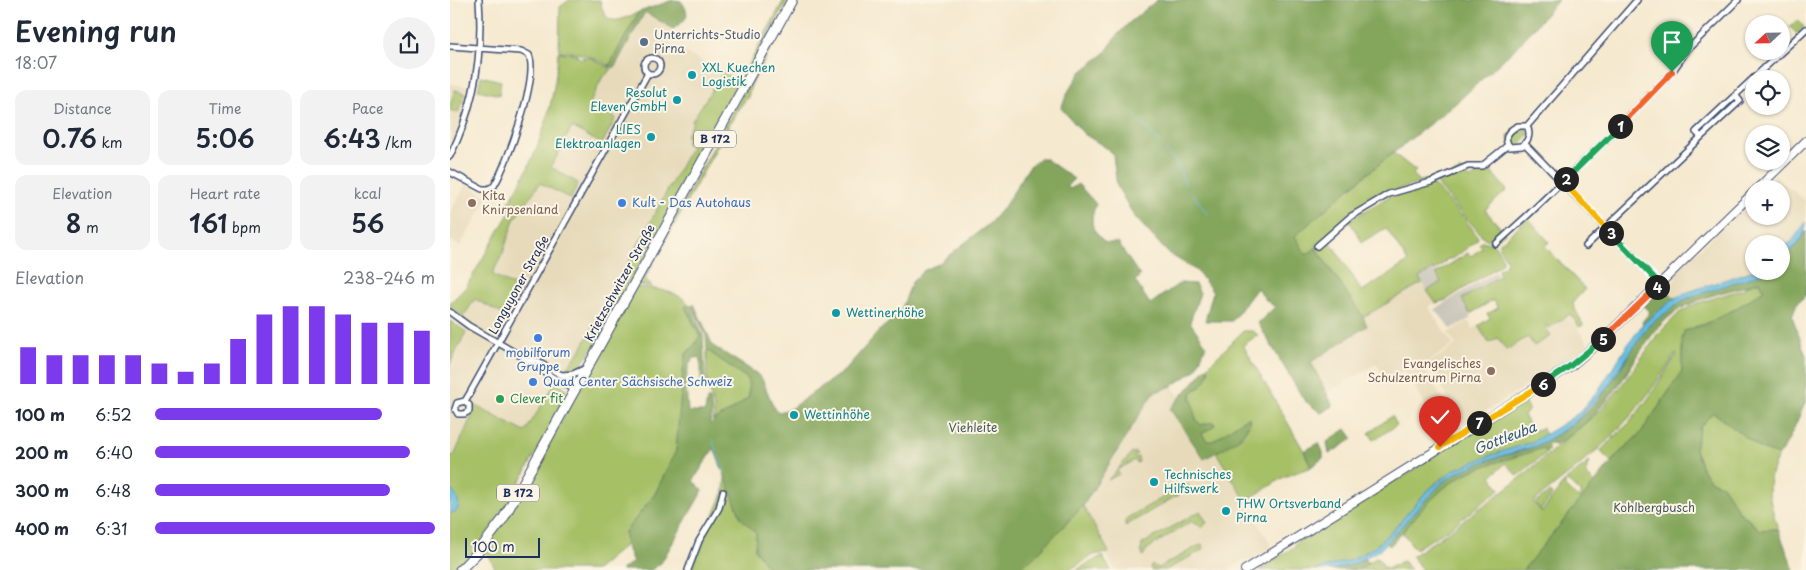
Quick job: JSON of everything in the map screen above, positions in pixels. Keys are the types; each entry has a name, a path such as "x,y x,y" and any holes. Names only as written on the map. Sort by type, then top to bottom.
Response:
{"main road":[{"name":"Krietzschwitzer Straße","path":"460,570 478,552 503,519 792,0"},
{"path":"1766,180 1806,141"},
{"path":"1245,570 1570,366 1603,339 1745,201"}],"street":[{"path":"450,156 467,116 476,74 479,48 480,0"},
{"path":"1508,145 1506,140 1511,130 1518,126 1526,126 1637,0"},
{"path":"1496,244 1563,182 1672,72 1688,49 1738,0"},
{"path":"1586,246 1701,137 1696,132 1806,30"},
{"path":"450,46 521,51 529,55 531,63 522,116 509,155 494,186 482,189 450,172"},
{"name":"Longuyoner Straße","path":"465,401 648,73"},
{"path":"1508,145 1516,148 1525,144 1530,134 1526,126"},
{"path":"1525,144 1660,284"},
{"path":"1317,246 1350,217 1389,194 1431,182 1468,166 1482,166 1508,145"},
{"path":"450,312 469,326 528,360 559,374 577,387"},
{"path":"528,360 533,366 577,387"},
{"path":"559,374 573,374 587,368"},
{"path":"688,570 699,542 719,508 723,492"}],"shaded area":[{"path":"645,11 673,29 669,38 669,43 672,46 723,72 692,121 694,122 688,139 691,146 580,351 557,380 525,432 463,396 452,404 452,410 454,416 469,422 454,456 450,455 450,364 466,332 457,326 475,299 506,316 521,290 492,274 503,253 514,220 540,183 571,199 551,167 572,126 602,144 616,119 590,103 602,78 614,68"},
{"path":"450,84 471,87 460,128 450,151"},
{"path":"1775,176 1780,180 1772,180"},
{"path":"466,184 488,197 460,246 450,240 450,213"},
{"path":"1790,188 1806,201 1806,222 1790,243 1790,235 1745,235 1745,273 1675,298 1666,289 1677,278 1674,274 1745,206 1745,225 1790,225"},
{"path":"1433,269 1441,282 1427,291 1419,278"},
{"path":"1495,272 1498,277 1463,299 1471,318 1451,329 1435,309"},
{"path":"1422,283 1436,303 1429,306 1430,309 1453,345 1422,366 1442,398 1440,406 1430,412 1404,370 1387,381 1376,364 1327,393 1311,362 1367,327 1363,317"},
{"name":"Evangelisches Schulzentrum Pirna","path":"1569,315 1589,345 1465,425 1428,364 1456,345 1448,333 1468,321 1473,329 1487,320 1547,325 1550,328"},
{"path":"1172,386 1180,397 1170,409 1203,459 1216,452 1272,547 1251,560 1244,560 1228,570 1115,570 1106,555 1109,552 1083,506 1153,393"}],"green space":[{"path":"569,0 600,0 606,15 609,19 614,20 619,20 639,12 609,66 585,55 559,51 560,7"},
{"path":"673,0 681,1 684,6 687,14 684,20 673,29 645,12 614,68 609,66 639,12"},
{"path":"784,0 788,0 597,344 577,369 563,373 580,351 691,147 686,143 688,139 685,137 692,121 723,72 739,82"},
{"path":"795,0 799,0 751,85 748,97 738,109 645,278 652,287 641,285 639,282"},
{"path":"1157,0 1558,0 1518,46 1456,103 1353,185 1295,236 1306,255 1316,248 1363,317 1367,326 1311,362 1333,406 1321,413 1304,400 1258,323 1275,307 1266,300 1257,288 1232,321 1205,321 1213,292 1197,271 1168,253 1134,216 1117,186 1113,155 1105,147 1084,134 1061,108 1069,90 1081,72 1105,53 1119,33"},
{"path":"1798,20 1804,27 1797,34 1790,27"},
{"path":"558,52 574,54 582,59 584,58 582,57 591,58 612,69 602,78 590,103 616,118 602,144 572,127 551,167 578,183 571,199 540,183 514,220 503,253 492,274 521,290 506,316 475,299 463,317 450,303 466,287 511,210 506,207 535,152 548,113 553,93"},
{"path":"481,76 501,81 499,95 478,90"},
{"path":"455,90 465,93 458,113 450,110"},
{"path":"1525,127 1529,134 1524,141 1519,145 1509,144 1508,136 1515,128"},
{"path":"1393,153 1416,171 1413,174 1420,181 1428,181 1392,192 1367,204 1339,224 1322,239 1316,248 1306,255 1294,236"},
{"name":"Viehleite","path":"1040,158 1046,159 1074,179 1067,186 1070,189 1078,184 1096,204 1092,216 1094,230 1106,243 1118,243 1140,276 1135,281 1150,304 1180,283 1195,284 1200,293 1190,322 1206,345 1196,370 1172,386 1153,393 1083,506 1031,560 1015,570 770,570 755,550 756,533 741,518 714,448 693,481 703,490 661,563 651,570 621,570 633,562 626,545 625,532 655,494 676,451 686,354 700,336 685,307 689,304 703,335 705,383 701,382 699,357 692,359 687,371 686,392 688,412 705,412 707,399 710,399 712,413 710,423 712,424 713,421 731,411 749,397 748,379 707,350 706,335 691,305 694,304 713,346 756,373 762,379 775,410 779,412 790,409 844,371 880,330 900,313 912,282 923,271 938,264 990,223 1006,204 1029,167"},
{"path":"1486,166 1507,190 1485,210 1505,233 1492,240 1483,237 1436,183 1461,170 1470,179"},
{"path":"1430,184 1441,192 1456,208 1478,238 1454,258 1445,260 1434,271 1433,269 1419,278 1422,283 1363,317 1316,248 1328,238 1362,291 1408,262 1386,228 1362,242 1349,220 1390,196"},
{"path":"1528,218 1549,242 1545,246 1585,289 1574,301 1573,305 1583,325 1579,327 1570,314 1549,328 1547,325 1545,326 1551,336 1534,346 1528,337 1506,350 1498,338 1489,343 1478,326 1490,318 1487,314 1498,308 1493,300 1470,314 1462,299 1500,276 1498,270 1505,266 1507,260 1499,248 1500,243"},
{"name":"Kohlbergbusch","path":"1806,231 1806,295 1797,303 1792,316 1806,356 1806,401 1789,439 1779,455 1761,449 1713,412 1700,427 1695,449 1703,471 1711,481 1722,485 1740,513 1760,530 1778,529 1794,570 1523,570 1620,452 1640,434 1682,372 1682,340 1684,331 1703,325 1734,310 1764,290 1760,281 1707,297 1677,311 1667,318 1651,337 1603,405 1572,434 1555,446 1552,443 1547,446 1549,450 1546,453 1543,448 1484,466 1463,475 1439,492 1390,546 1386,543 1421,503 1450,477 1479,463 1539,445 1559,434 1581,418 1609,386 1642,334 1661,315 1673,307 1700,294 1745,279 1790,280 1790,252"},
{"path":"1482,241 1494,244 1503,259 1502,264 1446,300 1436,303 1427,291 1441,282 1436,273 1468,253 1471,256 1482,248 1479,244"},
{"path":"1760,281 1764,290 1713,321 1694,327 1682,346 1682,372 1640,434 1611,462 1600,451 1630,422 1648,399 1677,354 1675,354 1642,401 1614,433 1584,461 1533,502 1542,512 1565,481 1564,486 1578,498 1582,493 1566,480 1590,463 1585,473 1595,483 1523,570 1422,570 1412,556 1451,530 1519,479 1602,409 1619,389 1656,336 1679,313 1695,304 1746,288 1745,286"},
{"path":"637,287 665,291 684,299 689,304 685,307 700,336 686,354 676,451 655,494 625,532 626,545 596,570 496,570 485,549 516,503"},
{"path":"1661,289 1666,289 1675,298 1643,324 1642,322 1650,312 1643,306"},
{"path":"450,321 466,332 450,364"},
{"path":"1243,331 1252,331 1258,335 1243,345 1304,451 1311,467 1284,477 1246,501 1216,452 1241,437 1249,425 1246,418 1213,441 1207,442 1201,434 1215,425 1214,422 1201,425 1199,423 1193,410 1192,400 1192,392 1205,381 1209,371 1207,367"},
{"path":"707,350 748,379 749,397 731,411 713,421 713,406 707,382"},
{"path":"1207,367 1209,371 1206,380 1199,388 1192,392 1191,396 1198,423 1201,425 1214,422 1215,425 1202,434 1207,441 1213,441 1246,418 1250,418 1248,425 1239,438 1204,459 1170,409"},
{"path":"556,382 566,389 566,396 530,465 489,531 456,570 450,570 450,455 454,456 469,422 474,405 525,432"},
{"path":"1523,400 1529,410 1524,415 1532,431 1542,428 1546,435 1532,442 1492,455 1439,480 1376,546 1352,560 1316,570 1259,570 1294,547 1296,542"},
{"path":"1713,412 1761,449 1779,455 1769,483 1770,500 1778,529 1760,530 1740,512 1722,485 1711,481 1703,471 1695,449 1700,427"},
{"path":"1392,416 1397,425 1374,440 1369,433"},
{"path":"1346,429 1353,439 1329,454 1327,442"},
{"path":"1319,443 1323,452 1323,458 1311,467 1304,451"},
{"path":"1543,448 1546,453 1517,476 1506,463 1491,476 1500,489 1449,529 1415,549 1403,533 1426,504 1454,480 1484,466"},
{"path":"1135,452 1137,454 1133,456 1135,458 1138,457 1139,462 1137,463 1135,460 1117,470 1119,474 1108,480 1132,453"},
{"path":"725,478 728,481 741,518 756,533 755,550 770,570 690,570 724,492"},
{"path":"1187,484 1190,488 1125,526 1127,518"},
{"path":"1550,492 1552,495 1541,510 1535,503"},
{"path":"1083,506 1109,552 1106,555 1104,553 1094,555 1069,570 1015,570 1031,560"},
{"path":"1200,511 1207,523 1202,528 1195,522 1190,522 1147,549 1143,556 1141,551 1142,544"},
{"path":"1202,544 1204,549 1166,570 1151,570 1150,568 1152,565 1158,568"},
{"path":"1102,556 1111,570 1076,570"},
{"path":"1377,557 1385,568 1403,561 1411,570 1358,570"},
{"path":"1365,558 1368,563 1358,570 1332,570 1354,564"}],"water":[{"path":"1806,222 1804,234 1790,252 1790,243"},
{"path":"1745,273 1745,279 1685,299 1648,326 1604,392 1573,424 1533,447 1494,458 1460,471 1443,482 1381,549 1354,564 1332,570 1316,570 1352,560 1376,546 1394,529 1425,493 1455,469 1532,442 1580,412 1598,391 1643,324 1675,298"},
{"path":"450,488 458,503 456,512 451,513 450,512"}],"waterway":[{"path":"1135,116 1159,142"},
{"path":"1166,150 1176,163 1186,185"},
{"path":"1193,194 1208,215"},
{"path":"713,440 725,472"}],"place":[{"name":"Unterrichts-Studio Pirna","path":"644,42"},
{"name":"XXL Kuechen Logistik","path":"692,75"},
{"name":"Resolut Eleven GmbH","path":"677,100"},
{"name":"LIES Elektroanlagen","path":"651,137"},
{"name":"Kita Knirpsenland","path":"472,203"},
{"name":"Kult - Das Autohaus","path":"622,203"},
{"name":"Wettinerhöhe","path":"836,313"},
{"name":"mobilforum Gruppe","path":"538,338"},
{"name":"Evangelisches Schulzentrum Pirna","path":"1491,371"},
{"name":"Quad Center Sächsische Schweiz","path":"533,382"},
{"name":"Clever fit","path":"500,399"},
{"name":"Wettinhöhe","path":"794,415"},
{"name":"Technisches Hilfswerk","path":"1154,482"},
{"name":"THW Ortsverband Pirna","path":"1226,511"}],"route":[{"path":"1440,447 1570,366 1603,339 1660,284 1563,182 1672,72"}],"water label":[{"name":"Gottleuba","path":"1505,438"}]}
